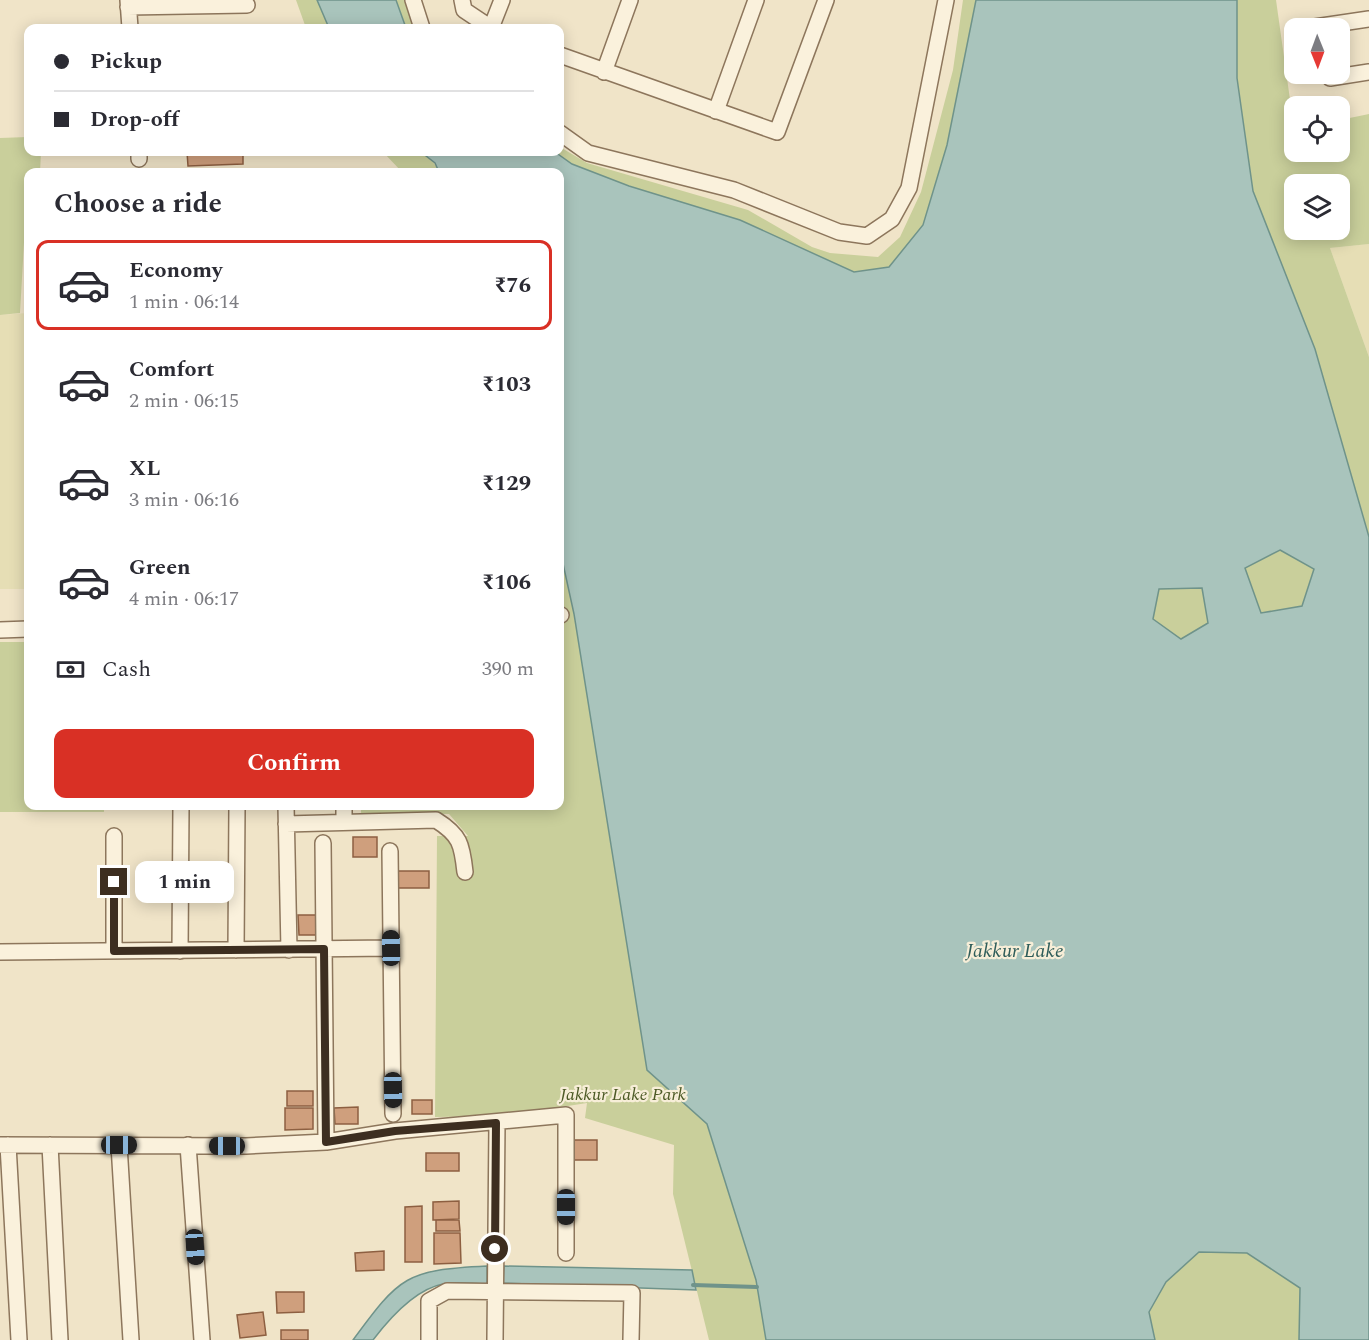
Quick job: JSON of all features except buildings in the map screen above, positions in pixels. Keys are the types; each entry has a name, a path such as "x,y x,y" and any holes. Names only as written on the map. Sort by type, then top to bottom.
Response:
{"street":[{"path":"413,0 421,24"},
{"path":"462,0 464,10 485,24"},
{"path":"493,24 502,0"},
{"path":"604,72 630,0"},
{"path":"716,111 756,0"},
{"path":"564,57 777,132 826,0"},
{"path":"564,136 588,153 734,190 839,232 867,236 892,219 909,188 946,0"},
{"path":"129,24 128,4 247,5"},
{"path":"1350,22 1369,19"},
{"path":"1350,75 1369,72"},
{"path":"0,630 24,629"},
{"path":"180,951 181,810"},
{"path":"236,950 237,810"},
{"path":"286,810 289,950"},
{"path":"344,810 344,822"},
{"path":"286,824 436,820 453,831 463,848 465,872"},
{"path":"114,836 114,951"},
{"path":"323,843 326,1142"},
{"path":"390,851 393,1114"},
{"path":"0,952 391,948"},
{"path":"19,1340 4,1145 326,1142 395,1131 566,1115 566,1253"},
{"path":"495,1340 496,1123"},
{"path":"50,1145 60,1340"},
{"path":"119,1145 131,1340"},
{"path":"188,1145 202,1340"},
{"path":"429,1340 429,1301 447,1291 632,1293 632,1340"}],"shaded area":[{"path":"1369,244 1369,357 1330,248"},
{"path":"24,313 24,589 0,589 0,315"}],"green space":[{"path":"296,0 317,0 327,24 305,24"},
{"path":"396,0 406,0 412,24 405,24"},
{"path":"963,0 976,0 947,145 923,225 889,267 854,272 740,220 629,186 572,164 561,156 564,156 564,149 587,163 748,210 812,247 830,253 878,257 900,237 921,192 953,70"},
{"path":"1237,0 1276,0 1284,57 1284,84 1288,84 1290,96 1284,96 1284,162 1350,162 1350,118 1369,114 1369,244 1330,248 1369,357 1369,537 1315,350 1253,191 1237,78"},
{"path":"24,137 24,156 41,156 40,168 24,168 24,242 20,313 0,315 0,138"},
{"path":"387,156 425,156 437,168 398,168"},
{"path":"1280,550 1314,568 1302,606 1261,613 1245,568"},
{"name":"Jakkur Lake Park","path":"564,568 574,614 647,1070 707,1124 756,1280 766,1340 709,1340 673,1194 674,1145 585,1118 587,1103 503,1116 435,1117 437,836 468,836 449,814 361,813 361,810 564,810"},
{"path":"1202,588 1208,623 1181,639 1152,619 1158,589"},
{"path":"0,642 24,642 24,810 104,810 104,812 0,812"},
{"path":"1199,1252 1247,1253 1300,1288 1299,1340 1155,1340 1149,1312 1166,1282"}],"water":[{"path":"317,0 396,0 405,24 327,24"},
{"name":"Jakkur Lake","path":"976,0 1237,0 1237,78 1253,191 1315,349 1369,537 1369,1340 1299,1340 1300,1288 1247,1253 1199,1252 1166,1282 1149,1312 1155,1340 766,1340 756,1280 707,1124 647,1070 574,614 564,568 564,168 437,168 426,156 561,156 572,164 629,186 740,220 854,272 889,267 923,225 947,145","holes":["1280,550 1314,569 1302,606 1261,613 1245,568","1202,588 1208,623 1181,639 1153,619 1159,589"]},
{"path":"487,1266 487,1284 454,1283 433,1287 413,1298 373,1340 353,1340 382,1302 407,1280 439,1270"},
{"path":"504,1266 692,1270 696,1290 503,1283"}],"waterway":[{"path":"693,1285 757,1287"}],"route":[{"path":"114,882 114,951 324,949 326,1142 395,1131 496,1123 495,1249"}]}
